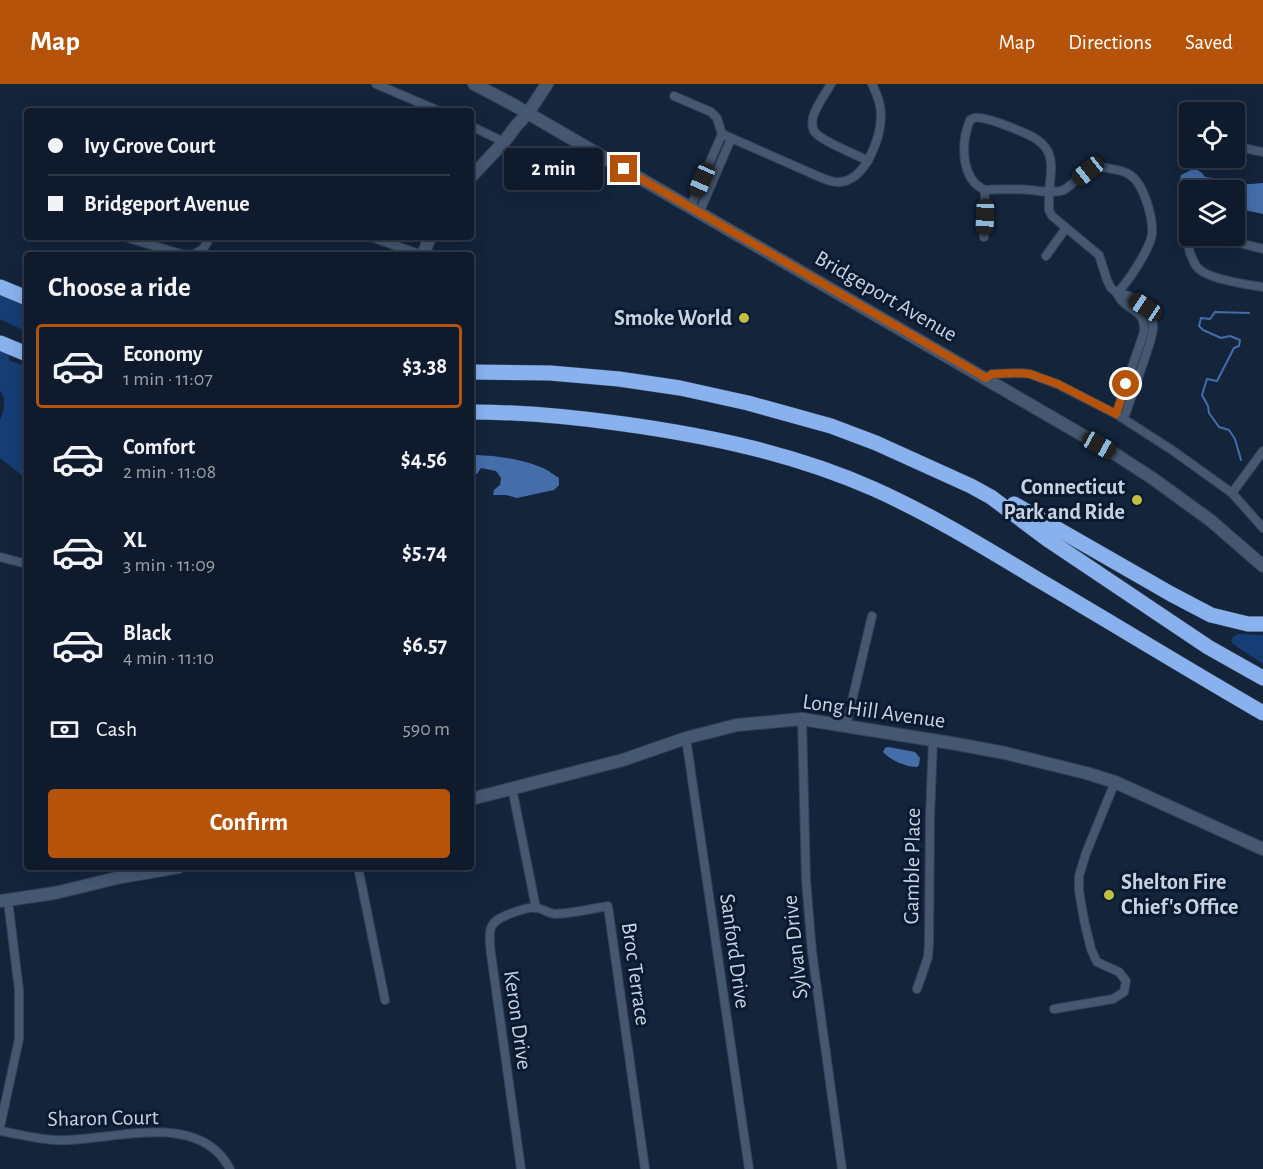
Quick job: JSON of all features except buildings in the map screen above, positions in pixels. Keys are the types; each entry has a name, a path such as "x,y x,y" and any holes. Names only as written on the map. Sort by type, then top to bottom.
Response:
{"highway":[{"path":"0,287 24,297"},
{"path":"0,343 24,353"},
{"path":"474,372 550,373 619,379 680,388 748,403 831,426 876,443 991,497 1047,539 1208,646 1263,678"},
{"path":"474,412 567,417 653,428 718,440 822,469 874,490 959,533 1263,713"},
{"path":"991,497 1012,503 1211,615 1248,624 1263,624"}],"street":[{"path":"376,84 432,108"},
{"name":"Bridgeport Avenue","path":"474,84 528,113 1115,454 1210,520 1263,566"},
{"path":"474,174 528,113 547,84"},
{"path":"831,84 815,113 813,120 815,132 827,141 868,160"},
{"path":"722,134 831,182 839,183 852,178 868,160 880,128 880,104 872,84"},
{"path":"675,96 711,112 717,118 722,134 694,211"},
{"path":"1117,293 1133,272 1152,233 1142,189 1137,182 1128,173 1102,167 1088,171 1064,190 1049,192 982,189 972,179 964,159 965,137 970,120 980,118 1002,124 1040,141 1048,151 1050,158 1049,192 1049,210 1052,216 1095,250 1111,288 1117,293 1126,294 1145,307 1150,314 1153,324 1120,416"},
{"path":"474,127 504,142"},
{"path":"694,211 731,139"},
{"path":"1245,148 1263,152"},
{"path":"984,237 986,190"},
{"path":"1046,256 1066,228"},
{"path":"135,240 174,252"},
{"path":"199,252 207,245 208,240"},
{"path":"380,240 414,252"},
{"path":"1245,244 1263,249"},
{"path":"1189,246 1194,263 1201,271 1212,276 1263,287"},
{"path":"986,378 992,374 1030,374 1058,384 1120,416 1232,493 1263,528"},
{"path":"1232,493 1263,452"},
{"path":"0,557 24,563"},
{"path":"846,726 872,616"},
{"name":"Long Hill Avenue","path":"474,798 623,760 686,738 737,725 802,719 957,744 1046,763 1115,782 1263,849"},
{"name":"Sylvan Drive","path":"802,719 806,880 812,952 842,1169"},
{"name":"Sanford Drive","path":"686,738 749,1169"},
{"name":"Gamble Place","path":"917,989 928,957 929,943 933,741"},
{"path":"1054,1009 1113,999 1124,992 1126,981 1119,972 1097,962 1091,949 1079,891 1079,876 1086,853 1115,782"},
{"path":"513,788 536,908"},
{"path":"0,1129 19,1039 19,990 4,901 55,893 163,870"},
{"path":"359,870 385,1000"},
{"name":"Broc Terrace","path":"536,908 553,914 608,906 645,1169"},
{"name":"Keron Drive","path":"521,1169 489,939 494,922 500,917 536,908"},
{"name":"Sharon Court","path":"0,1129 54,1140 158,1132 194,1137 212,1146 230,1169"}],"shaded area":[{"path":"1196,169 1205,177 1221,180 1180,180 1181,175"},
{"path":"1263,183 1263,214 1245,210 1245,184"},
{"path":"0,295 24,304 24,331 0,319"},
{"path":"0,351 8,354 10,361 24,365 24,477 0,458 0,420 4,409 4,398 0,390"},
{"path":"474,455 507,458 545,469 559,478 559,485 554,490 517,498 493,495 494,490 500,485 501,478 496,471 481,468 477,474 474,473"},
{"path":"1238,634 1263,635 1263,664 1233,644 1231,640"},
{"path":"888,747 915,752 920,758 919,765 913,767 894,760 883,752"}],"waterway":[{"path":"1241,460 1235,439 1229,430 1219,427 1209,413 1202,395 1207,379 1217,381 1234,348 1239,346 1240,340 1230,336 1221,338 1199,326 1201,318 1210,319 1215,312 1249,313"}],"place":[{"name":"Smoke World","path":"744,318"},
{"name":"Connecticut Park and Ride","path":"1137,500"},
{"name":"Shelton Fire Chief's Office","path":"1109,895"}],"route":[{"path":"624,169 986,378 992,374 1030,374 1058,384 1116,414 1126,384"}]}
